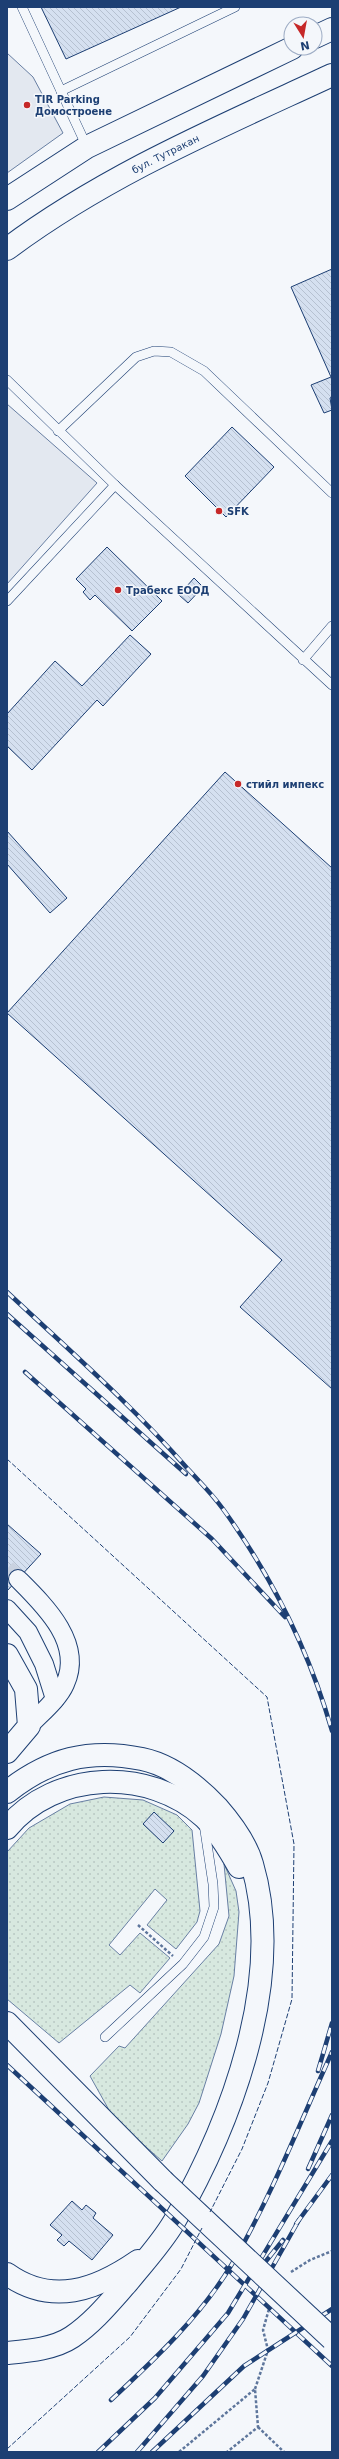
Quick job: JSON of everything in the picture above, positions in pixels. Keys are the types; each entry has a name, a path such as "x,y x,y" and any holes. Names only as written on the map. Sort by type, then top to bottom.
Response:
{"main road":[{"path":"7,199 87,147 283,52"},
{"name":"бул. Тутракан","path":"7,249 114,179 158,156 332,75"},
{"path":"7,1655 26,1689 29,1726 7,1752"},
{"path":"7,1792 52,1763 84,1756 123,1755 150,1761 172,1770 207,1797 224,1814 243,1842 252,1863 258,1887 262,1919 257,2006 231,2100 204,2162 177,2216 155,2249 101,2313 71,2338 39,2349 7,2353"},
{"path":"7,1828 16,1818 39,1800 66,1788 93,1782 126,1782 171,1795 204,1817 228,1847 243,1876 261,1947"},
{"path":"7,2023 163,2180 332,2339"},
{"path":"7,2274 22,2285 44,2292 71,2292 98,2284 125,2270 155,2249"}],"street":[{"path":"18,1579 45,1606 61,1630 69,1651 70,1668 65,1685 55,1699 29,1726"},
{"path":"7,1609 28,1632 44,1664 55,1699"}],"lane":[{"path":"22,7 87,147"},
{"path":"61,91 235,7"},
{"path":"58,431 136,357 154,351 171,352 204,371 332,493"},
{"path":"7,380 115,485 303,660 332,685"},
{"path":"7,601 115,485"},
{"path":"303,660 332,626"},
{"path":"105,2036 182,1964 204,1937 214,1907 214,1884 204,1817"}],"path":[{"path":"138,1925 182,1964"},
{"path":"179,2452 256,2389 258,2427 284,2452"},
{"path":"227,2452 258,2427"}],"shaded area":[{"name":"TIR Parking Домостроене","path":"7,53 33,77 63,133 7,173"},
{"path":"7,404 97,483 7,584"},
{"path":"104,1797 143,1800 177,1815 192,1830 200,1911 197,1922 176,1949 147,1925 167,1900 155,1889 109,1945 120,1955 140,1933 170,1958 140,1993 130,1985 59,2043 7,1999 7,1852 29,1828 70,1804"},
{"path":"224,1864 236,1891 239,1912 234,1976 221,2034 199,2103 188,2124 162,2161 114,2119 90,2076 119,2046 125,2048 219,1944 229,1916"}],"building":[{"path":"41,7 181,7 66,59"},
{"path":"332,269 332,397 330,398 332,410 324,413 311,385 331,377 291,287"},
{"path":"232,427 274,467 226,517 185,476"},
{"name":"Трабекс ЕООД","path":"107,547 162,601 132,631 95,595 90,600 83,592 86,589 76,579"},
{"path":"194,578 203,587 188,603 179,595"},
{"path":"130,635 151,654 103,706 97,700 32,770 7,746 7,714 55,661 82,686"},
{"path":"225,772 332,868 332,1389 240,1307 282,1260 7,1013"},
{"path":"7,831 67,898 50,913 7,864"},
{"path":"7,1524 41,1554 7,1591"},
{"path":"154,1812 174,1831 163,1843 143,1824"},
{"path":"72,2201 82,2210 86,2205 96,2213 93,2218 113,2235 92,2260 69,2241 64,2246 57,2240 62,2235 50,2225"}],"tunnel":[{"path":"7,1569 18,1579"}],"railway":[{"path":"7,1292 144,1422 223,1509 257,1561 287,1615 312,1672 332,1731"},
{"path":"7,1314 186,1474"},
{"path":"25,1372 212,1539 285,1617"},
{"path":"318,2071 332,2023"},
{"path":"111,2400 144,2369 192,2319 220,2283 260,2213 332,2052"},
{"path":"7,2065 332,2366"},
{"path":"308,2169 332,2115"},
{"path":"98,2452 155,2398 228,2313 332,2141"},
{"path":"296,2224 332,2175"},
{"path":"137,2452 203,2376 243,2319 299,2220"},
{"path":"258,2271 283,2240"},
{"path":"152,2452 244,2366 332,2309"}],"fence":[{"path":"7,1459 267,1697 294,1844 292,1999 268,2083 242,2149 210,2212"},
{"path":"7,2449 130,2337 181,2269 202,2228"}],"place":[{"name":"TIR Parking Домостроене","path":"27,105"},
{"name":"SFK","path":"219,511"},
{"name":"Трабекс ЕООД","path":"118,590"},
{"name":"стийл импекс","path":"238,784"}]}
